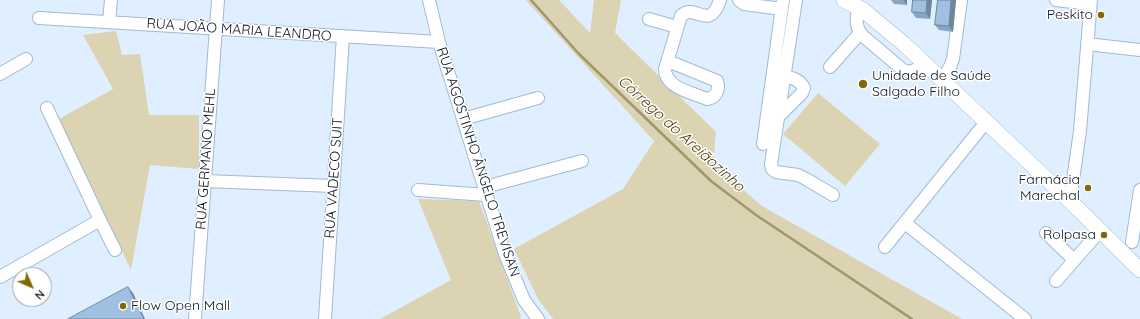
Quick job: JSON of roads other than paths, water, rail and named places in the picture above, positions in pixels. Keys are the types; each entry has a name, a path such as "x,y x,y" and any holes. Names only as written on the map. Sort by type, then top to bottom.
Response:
{"main road":[{"path":"844,0 861,6 904,44 1070,201 1140,270"}],"street":[{"path":"109,22 111,0"},
{"name":"RUA GERMANO MEHL","path":"195,319 218,0"},
{"name":"RUA AGOSTINHO ÂNGELO TREVISAN","path":"429,0 439,42 505,254 524,300 538,319"},
{"path":"668,61 677,27 684,12 707,16 713,14 717,9 720,0"},
{"path":"739,0 744,4 783,4 763,144"},
{"path":"796,0 771,164 772,169 776,172 798,175 833,195"},
{"path":"942,80 953,59 961,0"},
{"path":"1056,0 1091,2 1080,131 1070,201"},
{"path":"861,6 856,24 860,33 903,70 908,72 913,71 925,64"},
{"name":"RUA JOÃO MARIA LEANDRO","path":"39,18 439,42"},
{"path":"649,19 677,27"},
{"path":"830,67 860,33"},
{"name":"RUA VADECO SUIT","path":"325,319 343,36"},
{"path":"1087,44 1140,50"},
{"path":"0,74 26,59"},
{"path":"778,117 802,93 804,88 797,80 785,76"},
{"path":"463,119 538,98"},
{"path":"47,108 115,250"},
{"path":"885,246 986,122"},
{"path":"418,190 486,191 582,161"},
{"path":"205,181 333,186"},
{"path":"1112,242 1136,243 1140,190"},
{"path":"0,277 100,220"},
{"path":"905,223 1025,319"},
{"path":"1056,281 1100,231"},
{"path":"1046,233 1074,260"}],"waterway":[{"name":"Córrego do Areiãozinho","path":"531,0 579,54 711,181 756,215 912,319"}],"place":[{"name":"Peskito","path":"1101,15"},
{"name":"Unidade de Saúde Salgado Filho","path":"863,84"},
{"name":"Farmácia Marechal","path":"1088,188"},
{"name":"Rolpasa","path":"1104,235"},
{"name":"Flow Open Mall","path":"123,306"}]}
